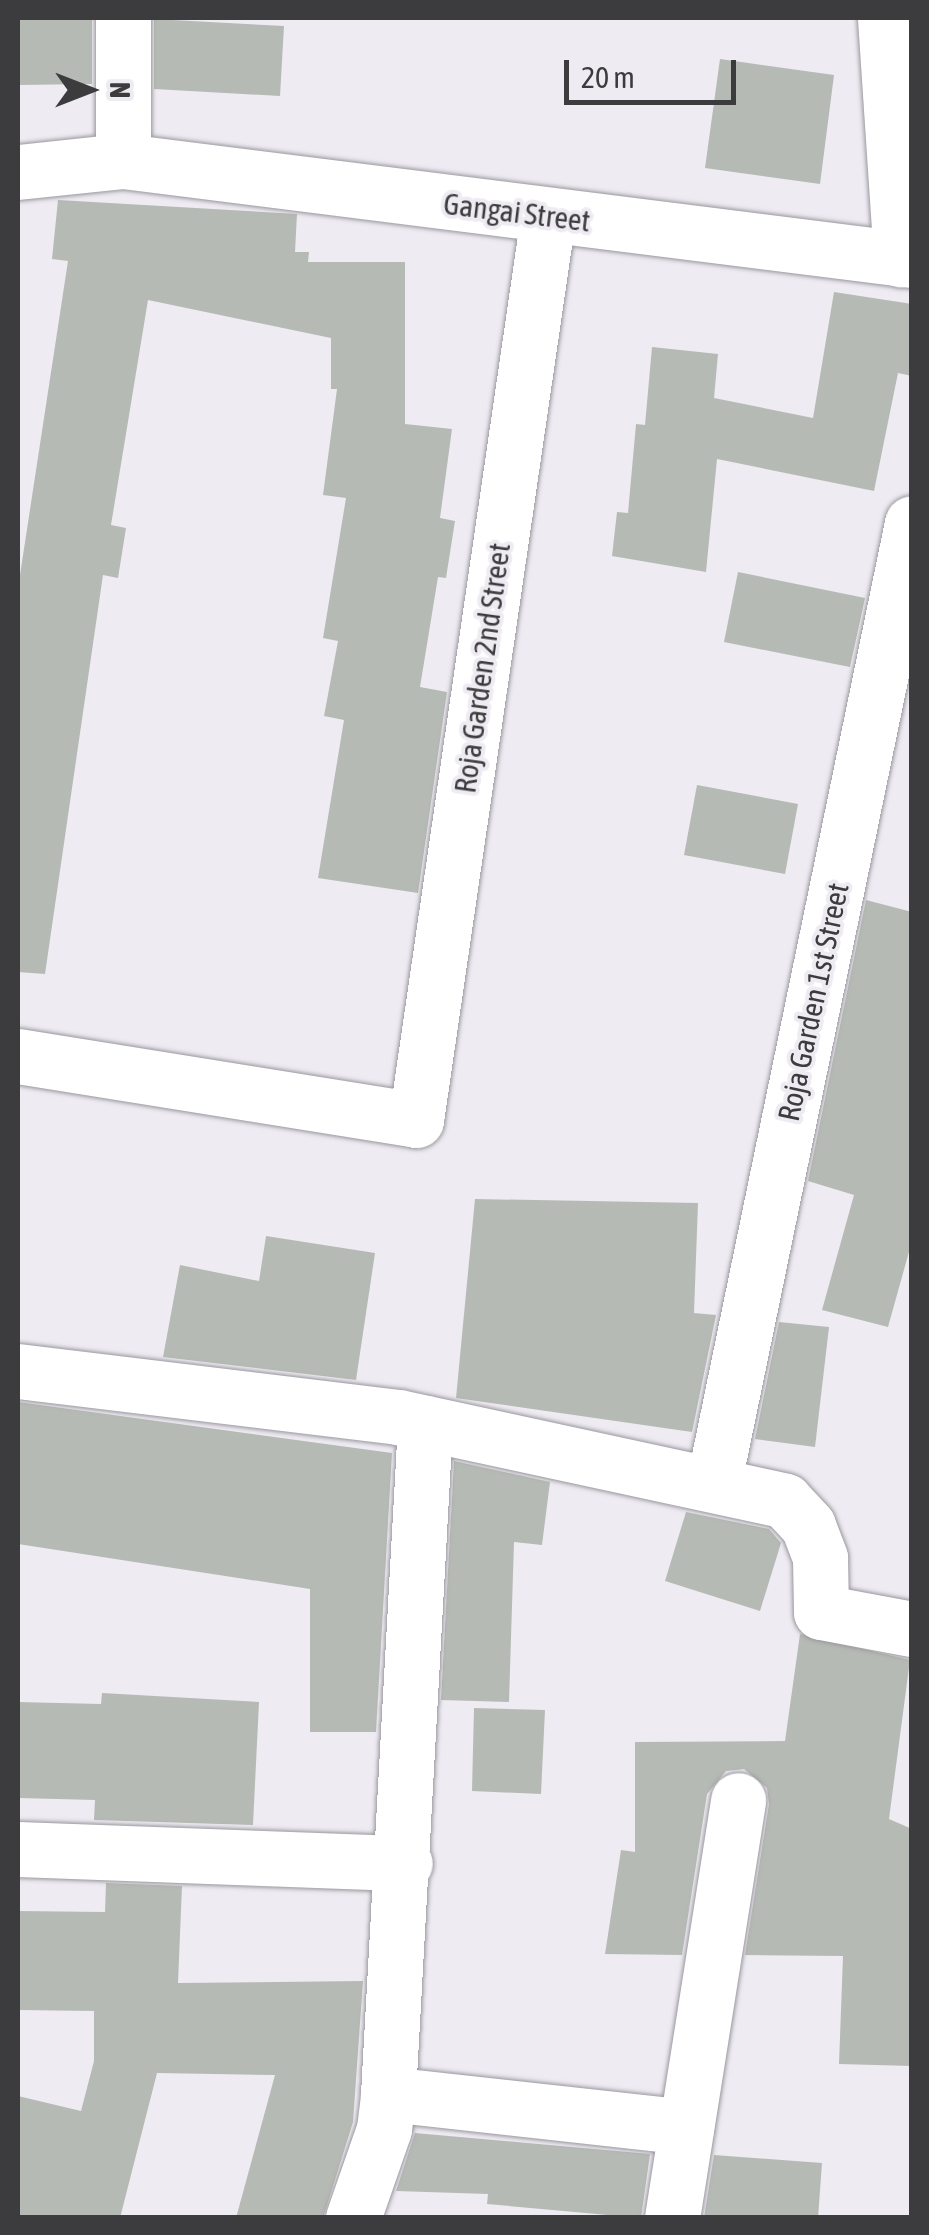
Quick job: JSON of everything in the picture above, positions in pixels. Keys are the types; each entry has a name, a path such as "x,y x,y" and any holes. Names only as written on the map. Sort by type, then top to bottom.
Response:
{"street":[{"path":"123,18 123,162"},
{"path":"885,18 906,260"},
{"name":"Gangai Street","path":"18,172 123,162 906,260"},
{"name":"Roja Garden 2nd Street","path":"18,1056 416,1120 548,216"},
{"name":"Roja Garden 1st Street","path":"714,1481 912,523"},
{"path":"18,1371 425,1423 714,1481 784,1501 808,1526 820,1558 821,1612 912,1629"},
{"path":"353,2218 388,2094 404,1863 425,1423"},
{"path":"672,2218 738,1800"},
{"path":"18,1849 404,1863"},
{"path":"388,2094 686,2127"}],"building":[{"path":"18,18 92,18 92,84 18,85"},
{"path":"154,19 284,26 280,96 154,89"},
{"path":"720,59 834,75 820,184 705,168"},
{"path":"58,200 297,214 295,252 309,252 308,262 405,262 405,424 452,429 440,518 455,521 446,578 438,577 420,687 447,692 418,893 318,878 344,720 324,716 338,641 323,638 346,498 323,495 337,389 331,389 331,338 148,300 111,525 126,528 118,578 103,575 45,974 18,972 18,588 68,261 52,259"},
{"path":"834,292 912,304 912,376 898,373 874,491 717,459 706,572 612,556 617,512 628,513 636,424 645,425 652,347 718,354 714,398 813,418"},
{"path":"738,572 865,598 850,667 724,642"},
{"path":"697,785 798,804 785,874 684,855"},
{"path":"866,900 912,912 912,1241 888,1327 822,1310 854,1195 808,1181"},
{"path":"475,1199 698,1203 694,1313 716,1315 692,1432 456,1398"},
{"path":"266,1236 375,1253 356,1380 163,1357 180,1265 259,1281"},
{"path":"779,1322 829,1327 815,1447 755,1439"},
{"path":"18,1402 392,1453 376,1732 310,1732 310,1589 18,1544"},
{"path":"454,1461 550,1482 542,1545 514,1542 509,1702 441,1700"},
{"path":"686,1512 769,1529 781,1543 760,1611 665,1581"},
{"path":"800,1634 910,1660 889,1819 912,1829 912,2066 839,2064 843,1956 745,1955 769,1804 767,1788 744,1769 726,1771 707,1794 682,1955 605,1954 621,1850 635,1852 635,1742 785,1741"},
{"path":"102,1693 259,1702 253,1825 94,1820 95,1800 18,1798 18,1702 101,1704"},
{"path":"474,1708 545,1710 541,1794 472,1791"},
{"path":"106,1883 182,1886 178,1983 363,1981 353,2122 323,2218 236,2218 275,2075 157,2073 120,2218 18,2218 18,2096 81,2111 94,2061 94,2011 18,2010 18,1911 105,1912"},
{"path":"415,2133 650,2154 641,2218 487,2204 488,2194 396,2191"},
{"path":"714,2155 822,2163 818,2218 704,2218"}]}
